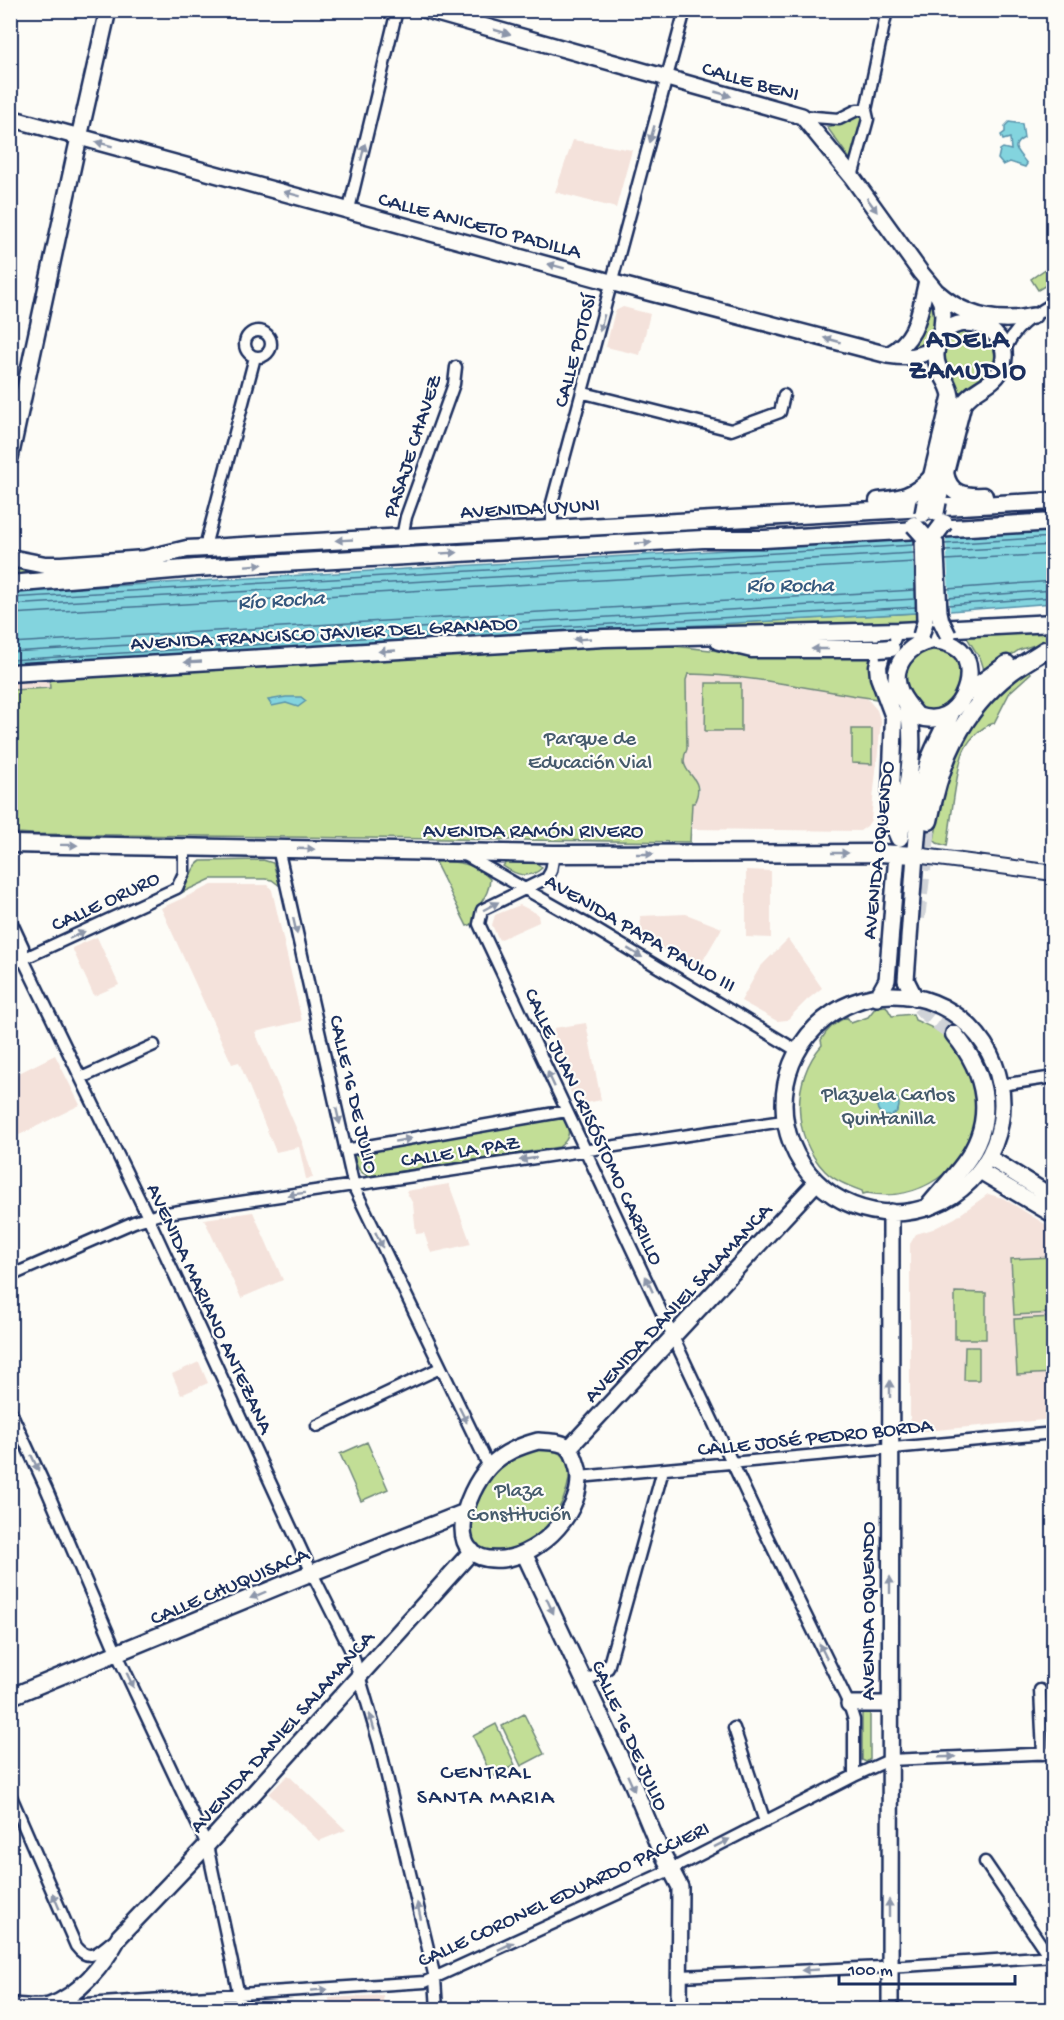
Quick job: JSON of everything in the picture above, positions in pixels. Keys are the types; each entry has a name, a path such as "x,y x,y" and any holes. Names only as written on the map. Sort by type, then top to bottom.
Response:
{"main road":[{"path":"10,458 108,10"},
{"name":"CALLE BENI","path":"426,10 802,116 852,177 931,285 941,302 943,315 938,344"},
{"name":"CALLE ANICETO PADILLA","path":"10,118 888,355 917,356 938,344"},
{"path":"888,355 899,350 912,334 931,285 954,305 977,315 1003,320 1033,316"},
{"path":"957,402 986,386 999,373 1003,364 1002,344 990,329 971,323 952,327 942,335 938,344 936,362 938,369 957,402 938,476 930,523 931,626 923,641 944,641 962,651"},
{"path":"938,476 959,494 967,497 1053,493"},
{"path":"703,520 794,508 896,499 918,491 938,476"},
{"name":"AVENIDA UYUNI","path":"10,558 61,566 145,559 187,549 703,520 762,519 1053,501"},
{"path":"703,539 763,531 889,522 914,525 969,517 1053,513"},
{"name":"AVENIDA UYUNI","path":"10,584 196,568 1053,522"},
{"path":"10,545 19,550 50,555 187,549"},
{"path":"698,636 900,631 1053,623"},
{"path":"698,636 752,649 885,648 931,626"},
{"path":"931,626 962,651 967,666 968,681 964,695"},
{"name":"AVENIDA OQUENDO","path":"877,998 887,980 898,846 911,745 911,718 907,704 899,691 899,666 905,655 931,626"},
{"path":"898,846 890,817 894,717 879,677 878,666 888,642 900,631"},
{"name":"AVENIDA FRANCISCO JAVIER DEL GRANADO","path":"10,673 640,637 698,636"},
{"path":"964,695 1013,660 1049,649"},
{"path":"929,821 945,759 961,728 995,686 1012,672 1049,649"},
{"name":"AVENIDA OQUENDO","path":"915,998 906,980 919,811 930,760 951,713 964,695"},
{"path":"907,704 917,716 926,719 935,719 951,713"},
{"name":"AVENIDA RAMÓN RIVERO","path":"10,844 554,854 898,846 915,855"},
{"path":"877,998 915,998 943,1006 974,1028 992,1054 1001,1085 1001,1122 984,1164 957,1192 916,1210 891,1212 867,1208 840,1199 815,1184 794,1155 783,1121 783,1089 796,1050 808,1034 823,1021 840,1010 877,998"},
{"path":"928,1206 964,1164 975,1146 982,1127 984,1097 977,1067 967,1049 954,1034"},
{"path":"984,1164 1053,1198"},
{"path":"984,1164 1053,1215"},
{"name":"AVENIDA DANIEL SALAMANCA","path":"569,1448 815,1184"},
{"name":"AVENIDA OQUENDO","path":"890,2010 891,1212"},
{"path":"538,1441 556,1443 569,1448 576,1460 579,1477 572,1503 563,1520 545,1540 524,1553 503,1559 491,1559 467,1547 462,1531 465,1512 473,1492 489,1467 503,1455 519,1446 538,1441"},
{"name":"CALLE CHUQUISACA","path":"10,1697 465,1512"},
{"name":"AVENIDA DANIEL SALAMANCA","path":"39,2008 64,1999 91,1975 109,1955 119,1937 207,1845 472,1551"},
{"name":"CALLE 16 DE JULIO","path":"524,1553 670,1870 680,1887 679,2010"},
{"path":"849,1704 889,1704"},
{"path":"10,2006 39,2008"}],"street":[{"path":"349,209 397,10"},
{"name":"CALLE POTOSÍ","path":"552,528 552,503 584,393 685,10"},
{"path":"852,177 868,119 866,110 887,10"},
{"path":"802,116 839,119 857,110 866,110"},
{"path":"1004,353 1009,340 1019,326 1053,303"},
{"path":"207,548 207,539 255,357"},
{"name":"PASAJE CHAVEZ","path":"402,537 406,517 454,384 456,367"},
{"path":"584,393 731,430 780,412 784,395"},
{"name":"CALLE ORURO","path":"10,965 177,888 184,873 184,847"},
{"name":"CALLE 16 DE JULIO","path":"278,848 354,1187 489,1467"},
{"name":"AVENIDA PAPA PAULO III","path":"463,853 585,922 796,1050"},
{"name":"CALLE JUAN CRISÓSTOMO CARRILLO","path":"554,854 551,871 547,878 482,910 479,924 733,1464 849,1704 854,1720 854,1776"},
{"name":"AVENIDA RAMÓN RIVERO","path":"915,855 1053,873"},
{"name":"AVENIDA MARIANO ANTEZANA","path":"10,919 23,947 23,959"},
{"name":"AVENIDA MARIANO ANTEZANA","path":"10,941 15,951 23,959 148,1217 312,1573 353,1655 383,1762 435,1978 437,2010"},
{"path":"81,1078 154,1045"},
{"path":"1001,1085 1053,1077"},
{"name":"CALLE LA PAZ","path":"345,1150 566,1111"},
{"name":"CALLE LA PAZ","path":"10,1276 148,1217 783,1121"},
{"path":"317,1426 440,1368"},
{"path":"10,1410 117,1654 207,1845 242,2010"},
{"name":"CALLE JOSÉ PEDRO BORDA","path":"579,1477 1053,1433"},
{"path":"585,1682 608,1668 663,1470"},
{"path":"1040,1690 1048,1753"},
{"path":"734,1728 765,1822"},
{"name":"CALLE CORONEL EDUARDO PACCIERI","path":"39,2008 425,1982 670,1870 889,1760 1048,1753"},
{"name":"AVENIDA DANIEL SALAMANCA","path":"10,1794 76,1946 82,1954 87,1956 94,1954 119,1937"},
{"path":"986,1862 1051,1956"},
{"path":"680,1976 1051,1956"}],"shaded area":[{"path":"573,140 632,150 616,208 555,192"},
{"path":"623,307 650,314 640,355 606,347 615,311"},
{"path":"688,674 710,674 858,694 866,697 877,710 881,722 871,820 867,826 860,831 692,829 692,803 699,793 699,787 684,763 687,749 686,680"},
{"path":"49,678 51,688 11,690 11,681"},
{"path":"746,870 771,871 771,938 746,937"},
{"path":"212,885 268,885 272,890 302,1021 255,1032 303,1144 313,1178 306,1179 299,1147 276,1152 239,1062 232,1064 161,908"},
{"path":"520,905 538,914 539,922 499,940 492,925 495,915"},
{"path":"686,914 722,928 698,969 642,938 640,916"},
{"path":"97,937 119,985 94,996 72,948"},
{"path":"788,939 822,988 787,1020 777,1021 741,1001 760,967"},
{"path":"586,1023 601,1100 577,1105 557,1063 554,1028"},
{"path":"55,1055 80,1105 15,1137 11,1127 11,1077"},
{"path":"449,1184 471,1244 431,1253 424,1233 416,1234 413,1204 406,1191"},
{"path":"988,1194 1003,1198 1053,1229 1053,1419 915,1432 910,1427 910,1244 916,1234 933,1229 955,1218"},
{"path":"253,1212 283,1280 241,1298 204,1219"},
{"path":"199,1362 208,1383 181,1395 172,1374"},
{"path":"288,1775 346,1830 319,1841 269,1794"},
{"path":"383,1995 384,2009 330,2009 329,1998"}],"green space":[{"path":"859,114 863,117 853,158 850,159 827,127 844,123"},
{"path":"1053,264 1053,281 1038,290 1031,279"},
{"path":"931,298 935,316 934,330 924,346 909,350 921,333"},
{"path":"971,329 982,334 991,342 995,358 994,364 989,373 957,401 944,364 944,346 957,332"},
{"path":"825,521 733,530 11,577 11,564 188,557"},
{"path":"916,613 916,622 747,629 657,627"},
{"path":"1053,632 1053,639 1019,650 985,673 981,660 966,636 967,634"},
{"name":"Parque de Educación Vial","path":"601,644 654,644 748,654 876,654 883,700 762,680 688,674 686,680 687,749 684,758 687,770 697,786 697,793 692,803 690,842 32,834 17,833 11,830 11,690 50,688 49,678"},
{"path":"932,647 953,653 960,672 956,694 937,712 920,709 904,681 904,675 910,663"},
{"path":"1029,667 1031,673 1010,692 994,723 970,740 964,751 957,778 947,846 937,843 934,840 947,774 953,756 982,707"},
{"path":"706,683 741,683 741,731 705,731"},
{"path":"852,729 872,729 872,764 852,763"},
{"path":"263,860 273,863 280,886 272,880 265,879 211,879 183,892 192,871 201,861"},
{"path":"435,862 472,866 490,879 473,924 467,926"},
{"path":"506,862 537,863 542,868 532,874 522,875 503,866"},
{"name":"Plazuela Carlos Quintanilla","path":"886,1006 892,1016 913,1014 915,1020 940,1032 955,1046 963,1057 970,1074 977,1100 978,1115 971,1138 962,1154 951,1168 937,1179 904,1193 863,1194 862,1191 829,1175 814,1157 801,1125 801,1091 812,1059 829,1029 847,1017 851,1023 868,1017 876,1007"},
{"path":"563,1116 568,1136 559,1147 370,1176 362,1173 356,1164 353,1152"},
{"path":"1053,1257 1053,1313 1014,1315 1011,1259"},
{"path":"955,1292 986,1293 986,1339 955,1339"},
{"path":"1053,1317 1053,1373 1017,1375 1014,1319"},
{"path":"965,1347 979,1347 979,1380 964,1380"},
{"path":"367,1442 388,1489 361,1501 340,1454"},
{"name":"Plaza Constitución","path":"538,1450 558,1453 568,1464 568,1484 557,1511 542,1531 521,1545 497,1551 482,1548 473,1541 471,1529 478,1501 485,1487 505,1464 519,1456"},
{"path":"862,1710 870,1710 870,1759 866,1762 862,1760"},
{"path":"524,1714 544,1754 521,1766 502,1726"},
{"path":"496,1724 515,1765 492,1777 473,1736"}],"water":[{"path":"1009,122 1022,124 1024,138 1016,144 1016,148 1027,164 1025,167 1010,162 1003,165 998,159 1000,150 1003,148 1011,150 1010,138 1003,140 1001,135 1005,132 1005,126"},
{"name":"Río Rocha","path":"1053,531 1053,603 11,666 11,592"},
{"path":"301,697 306,701 298,707 286,703 272,706 268,700"},
{"path":"884,1094 892,1094 899,1101 899,1109 892,1116 884,1116 877,1109 877,1101"}],"pier":[{"path":"946,538 950,611 916,613 912,539"}],"tunnel":[{"path":"917,918 929,821"},
{"path":"909,985 921,1008 954,1034"}],"district":[{"name":"ADELA ZAMUDIO","path":"968,354"},
{"name":"CENTRAL SANTA MARIA","path":"486,1782"}]}
